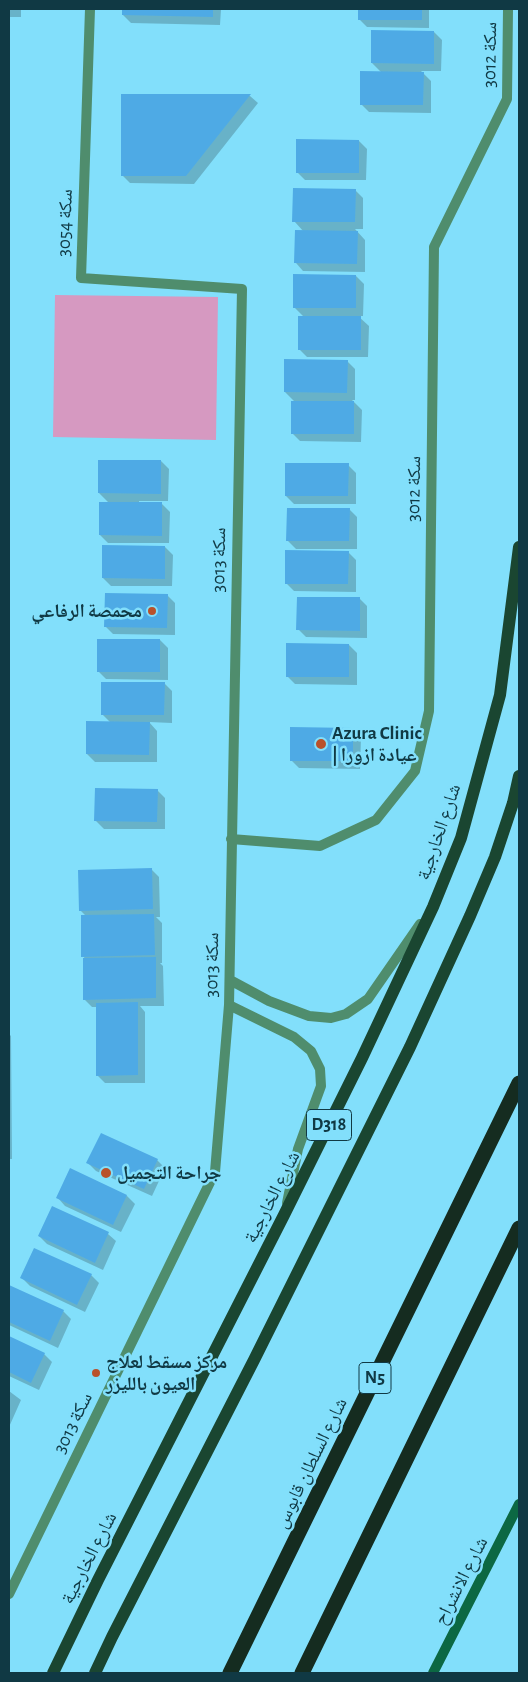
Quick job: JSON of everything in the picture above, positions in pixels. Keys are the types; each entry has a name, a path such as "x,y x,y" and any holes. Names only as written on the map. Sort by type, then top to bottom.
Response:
{"highway":[{"name":"شارع السلطان قابوس","path":"230,1673 519,1083"},
{"path":"302,1673 519,1228"}],"main road":[{"name":"شارع الخارجية","path":"53,1673 98,1580 362,1058 433,907 461,838 500,695 519,547"},
{"name":"D318","path":"95,1673 410,1047 495,857 513,803 519,776"}],"street":[{"name":"سكة 3054","path":"90,9 81,278 242,288"},
{"name":"سكة 3012","path":"231,839 320,846 376,820 415,771 429,711 434,248 506,99 508,9"},
{"name":"سكة 3013","path":"9,1594 215,1172 230,980 242,288"},
{"path":"230,980 269,1001 310,1016 331,1018 346,1014 368,999 433,907"},
{"path":"229,1005 294,1038 311,1051 320,1069 321,1086 298,1150 284,1215"},
{"name":"شارع الانشراح","path":"433,1673 519,1504"}],"shaded area":[{"path":"55,295 218,297 216,440 53,437"}],"building":[{"path":"122,9 213,9 213,17 122,15"},
{"path":"358,9 422,9 422,20 358,20"},
{"path":"371,30 434,31 434,64 371,63"},
{"path":"360,71 424,72 423,105 360,105"},
{"path":"121,94 251,94 186,176 121,176"},
{"path":"296,139 359,140 359,173 296,173"},
{"path":"293,188 356,189 355,222 292,222"},
{"path":"295,230 358,231 357,264 294,263"},
{"path":"293,274 356,275 356,308 293,308"},
{"path":"298,316 361,316 361,350 298,350"},
{"path":"284,359 348,360 347,393 284,392"},
{"path":"291,401 354,401 354,434 291,434"},
{"path":"98,460 161,460 161,494 98,493"},
{"path":"285,463 349,463 348,496 285,496"},
{"path":"99,502 162,502 162,536 99,535"},
{"path":"287,508 350,508 349,541 286,541"},
{"path":"102,545 165,546 165,579 102,578"},
{"path":"285,550 349,551 348,584 285,584"},
{"path":"105,593 168,594 167,628 104,627"},
{"path":"297,597 360,597 360,631 296,630"},
{"path":"97,639 160,639 160,672 97,672"},
{"path":"286,643 349,644 349,677 286,677"},
{"path":"101,682 165,682 164,715 101,715"},
{"path":"86,721 150,722 149,755 86,754"},
{"name":"Azura Clinic | عيادة ازورا","path":"290,727 353,728 353,761 290,761"},
{"path":"95,788 158,789 157,822 94,821"},
{"path":"152,868 153,909 79,911 78,870"},
{"path":"154,914 155,955 81,957 81,915"},
{"path":"156,957 156,998 83,1000 83,958"},
{"path":"138,1002 138,1075 96,1076 96,1003"},
{"path":"101,1133 158,1159 144,1189 86,1163"},
{"path":"70,1168 127,1195 113,1225 56,1198"},
{"path":"52,1206 109,1232 95,1263 38,1236"},
{"path":"34,1248 92,1274 77,1305 20,1278"},
{"path":"9,1285 64,1310 50,1341 9,1322"},
{"path":"9,1336 45,1353 31,1383 9,1372"}],"place":[{"name":"محمصة الرفاعي","path":"152,611"},
{"name":"Azura Clinic | عيادة ازورا","path":"321,744"},
{"name":"جراحة التجميل","path":"106,1173"},
{"name":"مركز مسقط لعلاج العيون بالليزر","path":"96,1373"}]}
